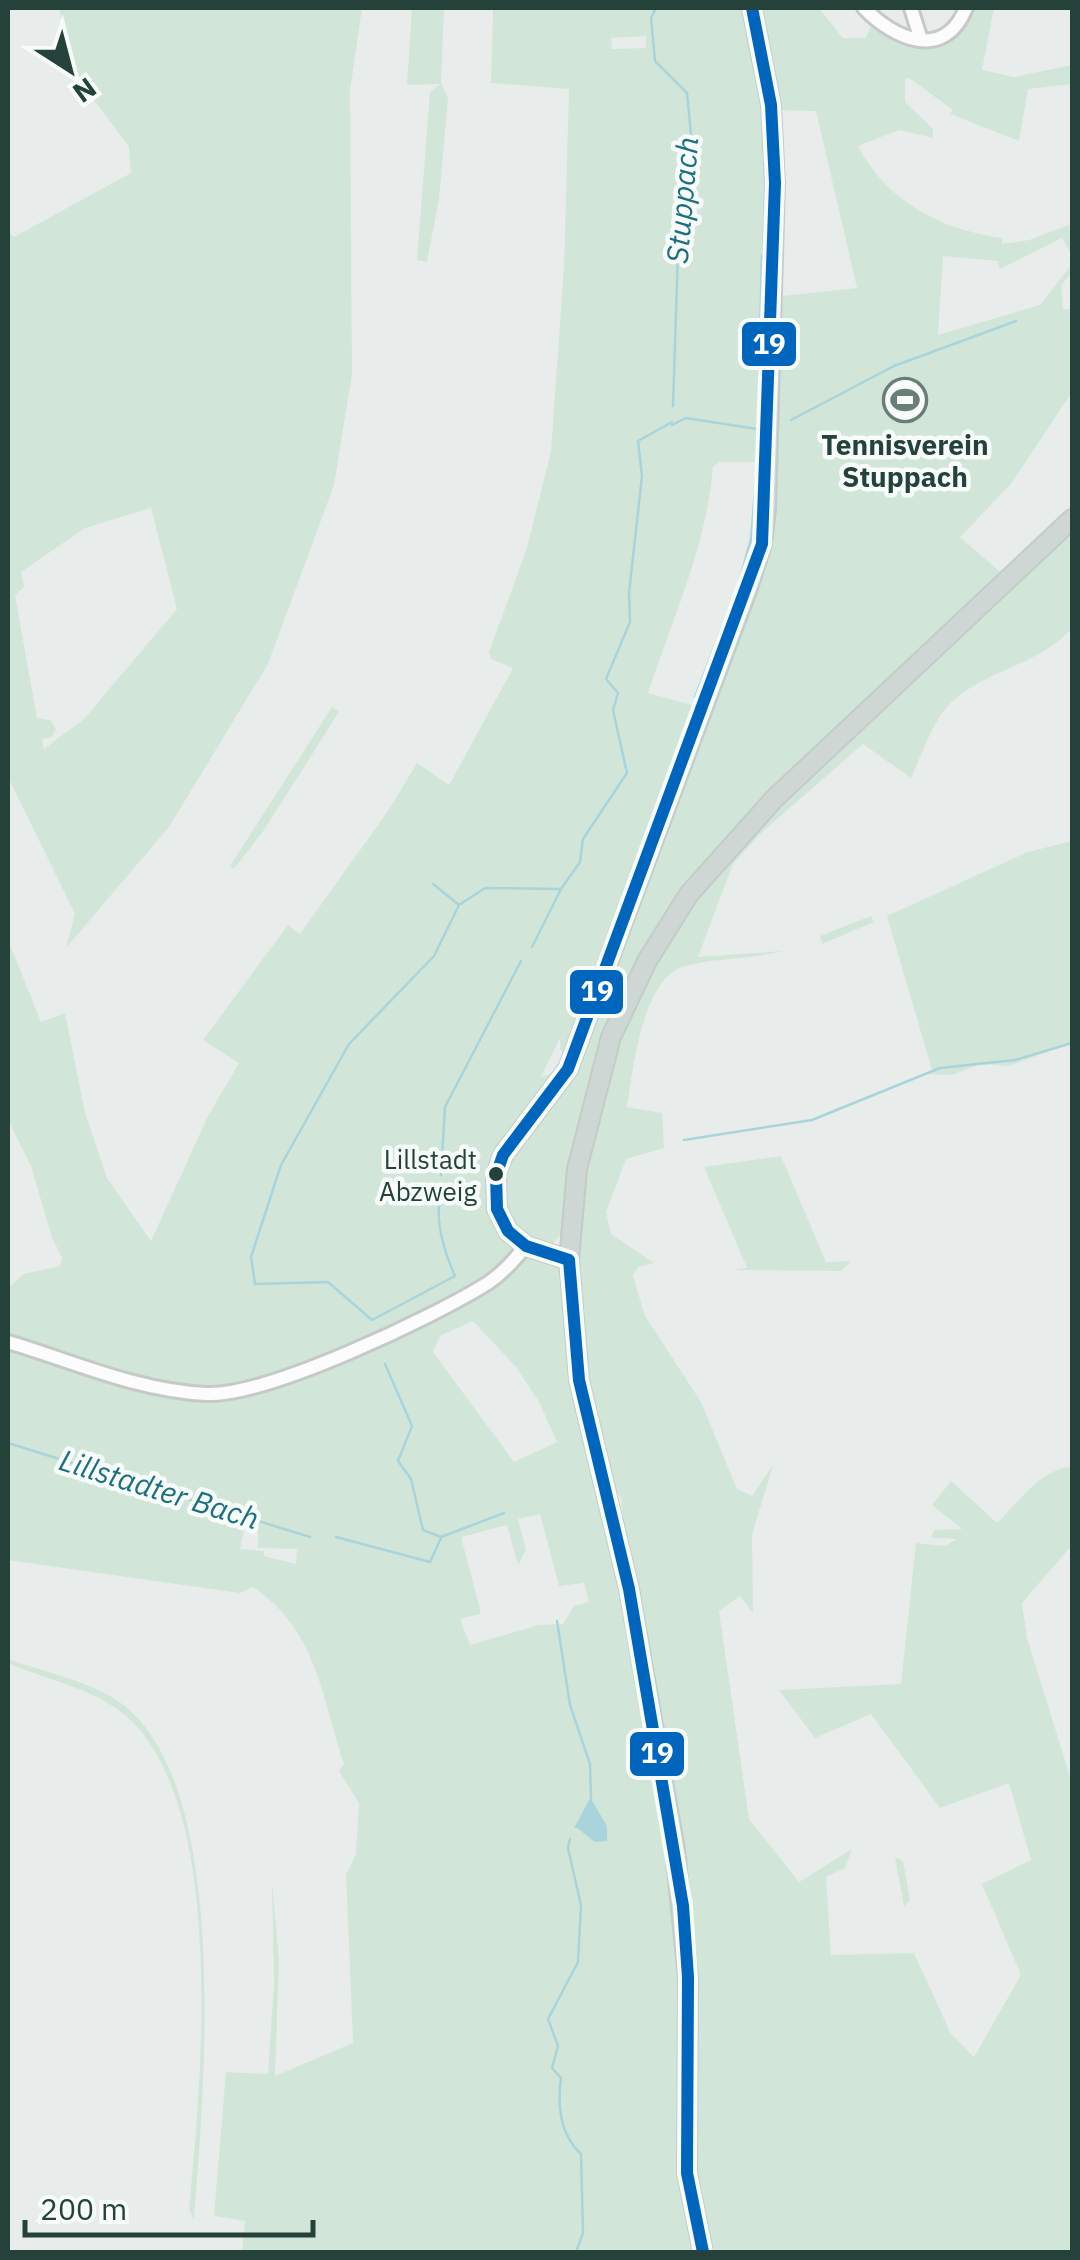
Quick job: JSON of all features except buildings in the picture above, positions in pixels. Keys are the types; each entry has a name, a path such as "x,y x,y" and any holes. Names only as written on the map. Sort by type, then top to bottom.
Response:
{"main road":[{"path":"569,1260 532,1249 508,1231 497,1209 499,1165 568,1069 762,544 775,147 752,8"},
{"path":"703,2252 687,2173 688,1976 681,1888 628,1589 579,1380 569,1260 587,1123 611,1037 647,960 688,894 774,799 1072,519"},
{"path":"532,1249 562,1234 575,1206"}],"street":[{"path":"864,8 898,37 920,40 948,32 966,8"},
{"path":"911,8 920,40"},
{"path":"8,1342 160,1388 204,1394 241,1392 349,1350 468,1294 532,1249"}],"green space":[{"path":"59,8 362,8 350,91 352,374 334,485 268,664 169,827 66,948 75,914 8,777 8,232 14,237 131,173 129,147 70,68","holes":["151,508 177,609 84,719 44,749 42,739 52,737 56,729 50,720 37,718 15,595 24,587 21,572 85,528"]},
{"path":"412,8 444,8 441,83 448,98 439,199 427,262 417,260 430,92 440,84 407,85"},
{"path":"493,8 819,8 843,38 866,38 874,18 887,30 941,36 966,8 994,8 982,70 1014,77 1072,65 1072,84 1028,89 1019,141 950,114 953,110 909,78 905,79 905,102 933,129 933,138 899,130 858,146 870,166 900,198 958,228 1002,238 1002,244 1029,240 1069,225 1072,255 1062,238 1000,269 998,261 943,256 938,335 1040,305 1072,264 1072,273 1061,285 1063,309 1072,309 1072,392 1011,484 960,537 1000,572 1072,508 1072,628 1045,651 981,682 952,702 934,727 911,778 863,744 760,834 733,864 698,957 782,951 682,967 657,990 636,1050 627,1107 662,1113 664,1148 626,1159 606,1212 611,1234 654,1263 638,1267 633,1276 645,1316 701,1402 737,1489 752,1496 773,1465 752,1535 753,1613 740,1596 719,1611 749,1819 799,1882 852,1849 845,1868 826,1877 831,1955 914,1953 951,2034 974,2057 1021,1975 982,1884 1031,1860 1009,1783 940,1808 871,1714 815,1738 779,1690 901,1684 916,1543 945,1546 957,1539 931,1538 934,1530 962,1529 932,1505 951,1481 997,1523 1040,1480 1072,1467 1072,1545 1022,1603 1027,1638 1072,1783 1072,2252 242,2252 245,2221 214,2216 226,2072 268,2074 274,1984 272,1882 279,1960 275,2076 353,2043 346,1875 356,1854 359,1803 339,1771 344,1764 322,1689 291,1623 253,1587 240,1593 8,1560 8,1288 24,1274 60,1266 62,1257 52,1238 31,1166 8,1120 8,940 41,1022 65,1013 85,1113 107,1178 151,1241 208,1116 239,1063 203,1040 288,925 300,934 388,811 417,763 449,785 513,668 491,659 489,652 526,551 551,451 564,267 569,89 491,83","holes":["646,36 646,48 612,49 611,38","772,110 816,111 857,288 773,297","719,462 768,462 762,544 703,708 648,693 696,554 713,467","560,1038 560,1050 572,1058 562,1079 549,1074 541,1077","573,1210 569,1260 548,1247 562,1234","473,1321 516,1367 539,1402 557,1442 514,1462 433,1352 440,1336","606,1474 621,1498 630,1588","540,1514 559,1586 584,1583 589,1602 574,1606 563,1624 539,1625 470,1645 460,1619 480,1614 480,1609 461,1537 507,1525 518,1565 526,1550 518,1519","244,1530 258,1531 258,1548 297,1549 296,1564 264,1556 264,1551 240,1549"]},
{"path":"332,707 339,712 264,830 234,869 230,866"},
{"path":"1072,841 1072,1043 1008,1066 980,1064 952,1075 926,1074 932,1070 887,916 1028,852"},
{"path":"871,916 874,922 822,944 820,936"},
{"path":"781,1156 826,1262 851,1261 841,1271 732,1270 747,1268 704,1167"},
{"path":"8,1659 77,1681 115,1699 153,1738 179,1795 195,1865 203,1942 205,2021 194,2220 189,2209 199,2092 200,1949 194,1878 181,1813 158,1758 126,1716 100,1699 8,1663"},
{"path":"895,1857 903,1861 910,1900 904,1906"}],"water":[{"path":"591,1799 607,1826 607,1841 595,1842 576,1827"}],"waterway":[{"name":"Stuppach","path":"656,8 651,18 655,61 687,93 692,145 679,220 673,406"},
{"path":"759,376 762,255"},
{"path":"791,420 894,366 1016,321"},
{"path":"757,453 760,403"},
{"path":"672,425 686,418 757,429"},
{"path":"532,947 561,889 580,862 583,839 627,773 613,710 618,693 606,679 630,622 629,593 642,476 638,441 672,422"},
{"path":"775,487 776,464"},
{"path":"737,589 751,539 757,467"},
{"path":"774,510 774,519"},
{"path":"695,697 732,601"},
{"path":"433,884 459,905"},
{"path":"441,1194 441,1235 455,1276 372,1320 328,1282 255,1284 251,1257 281,1165 349,1044 434,956 459,905 485,888 561,889"},
{"path":"441,1175 445,1107 521,961"},
{"path":"684,1140 812,1120 940,1068 1015,1060 1072,1043"},
{"path":"385,1364 412,1426 398,1461 411,1479 423,1530 441,1537 504,1513"},
{"name":"Lillstadter Bach","path":"8,1443 310,1537"},
{"path":"336,1537 430,1562 441,1538"},
{"path":"557,1621 570,1705 590,1764 591,1799 576,1827"},
{"name":"Stuppach","path":"570,1839 568,1848 581,1905 578,1962 548,2019 558,2046 552,2068 561,2078 562,2119 568,2138 581,2154 583,2233 576,2252"}],"transit line":[{"name":"19","path":"569,1260 526,1246 508,1231 497,1209 496,1175 503,1155 568,1069 762,544 775,183 771,105 752,8"},
{"name":"19","path":"569,1260 579,1380 629,1589 683,1906 688,1977 687,2173 703,2252"}],"place":[{"name":"Tennisverein Stuppach","path":"905,400"},
{"name":"Lillstadt Abzweig","path":"496,1174"}]}
